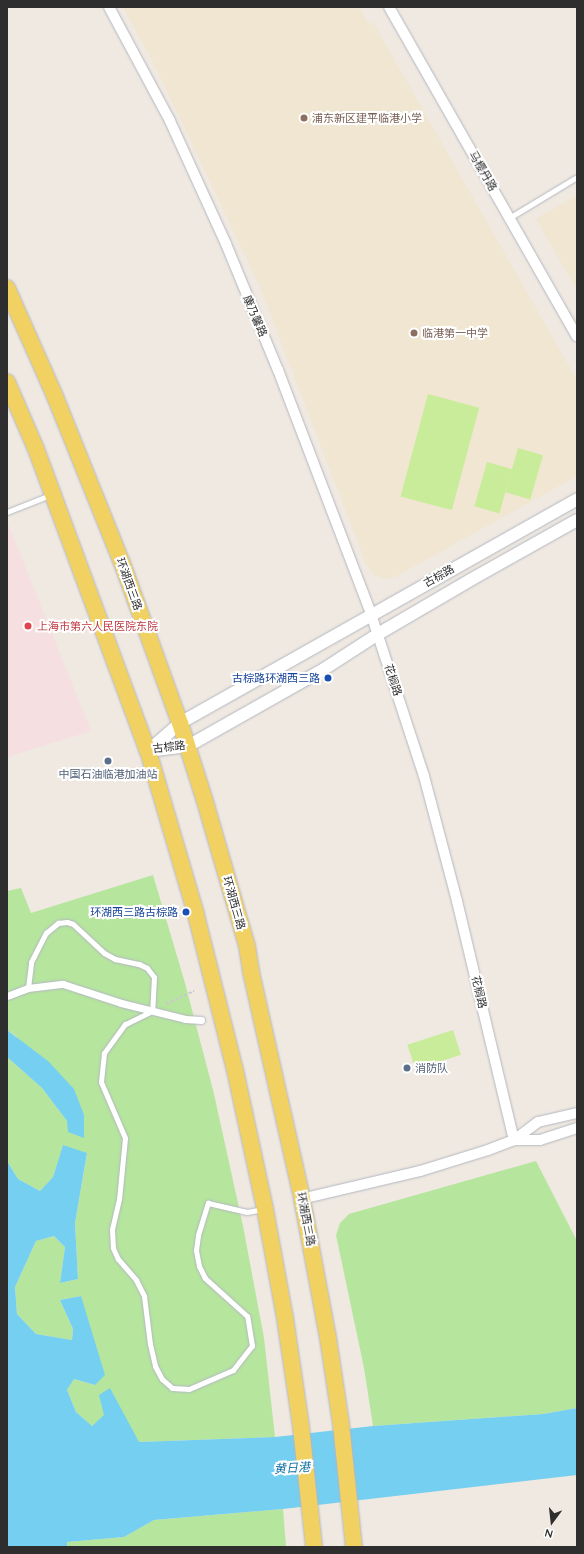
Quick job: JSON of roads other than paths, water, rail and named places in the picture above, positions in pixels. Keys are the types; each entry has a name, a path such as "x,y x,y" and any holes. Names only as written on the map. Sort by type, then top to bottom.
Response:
{"main road":[{"name":"环湖西三路","path":"7,288 54,394 116,548 180,723 247,946 251,972 302,1199 328,1338 341,1424 354,1547"},
{"path":"7,382 36,449 148,751 198,926 235,1070 265,1209 285,1318 301,1427 314,1547"}],"street":[{"name":"康乃馨路","path":"109,7 170,121 226,244 281,378 378,634"},
{"name":"马樱丹路","path":"389,7 577,336"},
{"name":"古棕路","path":"148,751 180,723 225,699 371,614 577,499"},
{"name":"古棕路","path":"148,751 188,746 324,669 378,634 577,520"},
{"name":"花榈路","path":"378,634 428,791 457,901 514,1140"},
{"path":"7,996 28,988 63,984 121,1003 184,1019 201,1020"},
{"path":"302,1199 420,1171 488,1150 514,1140 538,1122 577,1113"},
{"path":"514,1140 540,1140 577,1128"}],"lane":[{"path":"509,218 577,177"},
{"path":"7,512 53,494"},
{"path":"28,988 31,962 46,933 58,923 67,922 73,924 104,952 115,959 139,964 147,968 154,977 152,1011 125,1024 104,1053 101,1082 125,1138 119,1199 112,1229 113,1248 118,1259 136,1280 144,1296 150,1344 156,1366 162,1379 172,1388 189,1389 233,1370 252,1346 247,1316 205,1278 198,1266 196,1250 198,1235 208,1203 247,1212 265,1209"}],"water":[{"path":"7,1030 48,1061 74,1089 84,1115 84,1138 68,1132 67,1121 42,1088 7,1057"},
{"name":"黄日港","path":"63,1145 87,1153 75,1223 78,1279 60,1283 65,1247 54,1236 36,1241 15,1287 17,1314 36,1334 72,1340 73,1329 60,1300 81,1296 105,1375 95,1385 74,1379 67,1390 76,1412 92,1426 104,1415 99,1395 110,1388 139,1442 275,1437 373,1426 543,1414 577,1408 577,1475 283,1509 154,1520 124,1537 67,1542 67,1547 7,1547 7,1161 18,1179 40,1191 53,1177"}],"place":[{"name":"浦东新区建平临港小学","path":"304,118"},
{"name":"临港第一中学","path":"414,333"},
{"name":"上海市第六人民医院东院","path":"28,626"},
{"name":"古棕路环湖西三路","path":"328,678"},
{"name":"中国石油临港加油站","path":"108,761"},
{"name":"环湖西三路古棕路","path":"186,912"},
{"name":"消防队","path":"407,1068"}]}
